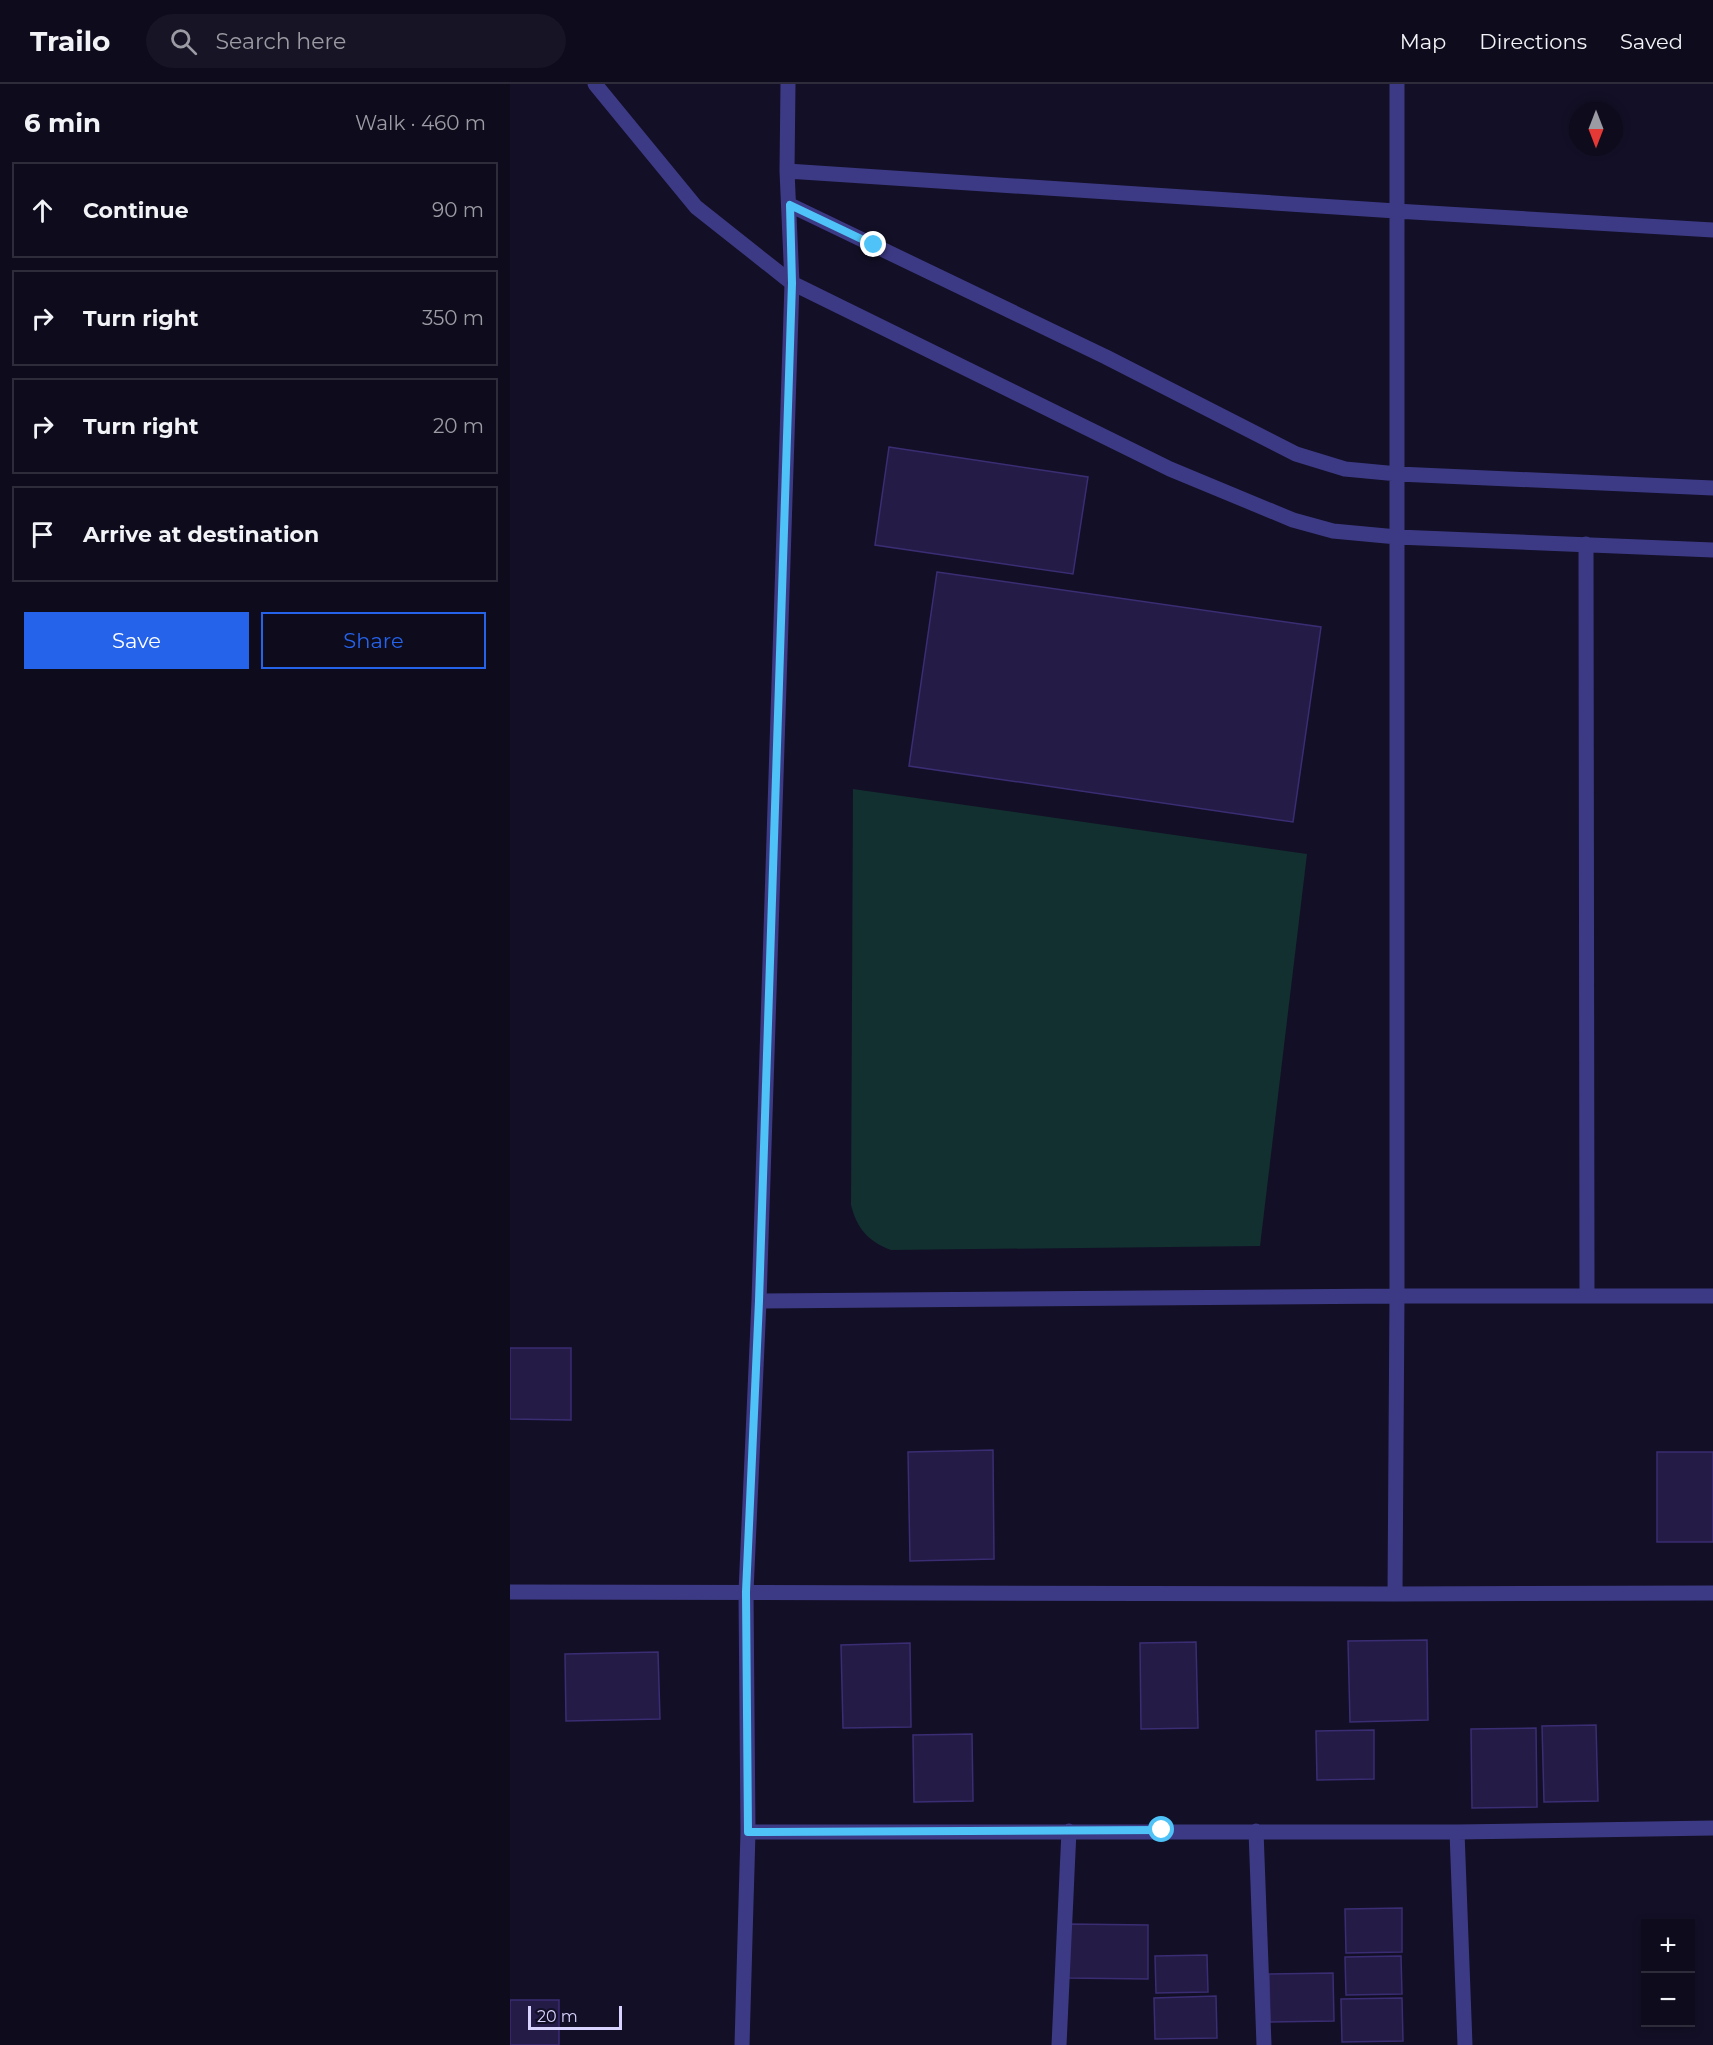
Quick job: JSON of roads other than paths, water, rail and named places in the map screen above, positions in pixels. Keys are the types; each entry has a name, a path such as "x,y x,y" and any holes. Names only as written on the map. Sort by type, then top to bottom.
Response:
{"street":[{"path":"595,84 696,207 792,283 1180,473 1293,520 1333,531 1397,537 1713,550"},
{"path":"742,2045 748,1832 746,1592 759,1301 792,283 787,171 788,84"},
{"path":"1395,1594 1397,84"},
{"path":"787,171 1713,230"},
{"path":"790,205 1106,357 1296,454 1345,469 1398,474 1713,488"},
{"path":"1586,544 1587,1295"},
{"path":"759,1301 1713,1296"},
{"path":"510,1592 1713,1593"},
{"path":"748,1832 1069,1830 1457,1832 1713,1828"},
{"path":"1059,2045 1069,1830"},
{"path":"1256,1830 1264,2045"},
{"path":"1457,1832 1465,2045"}]}
